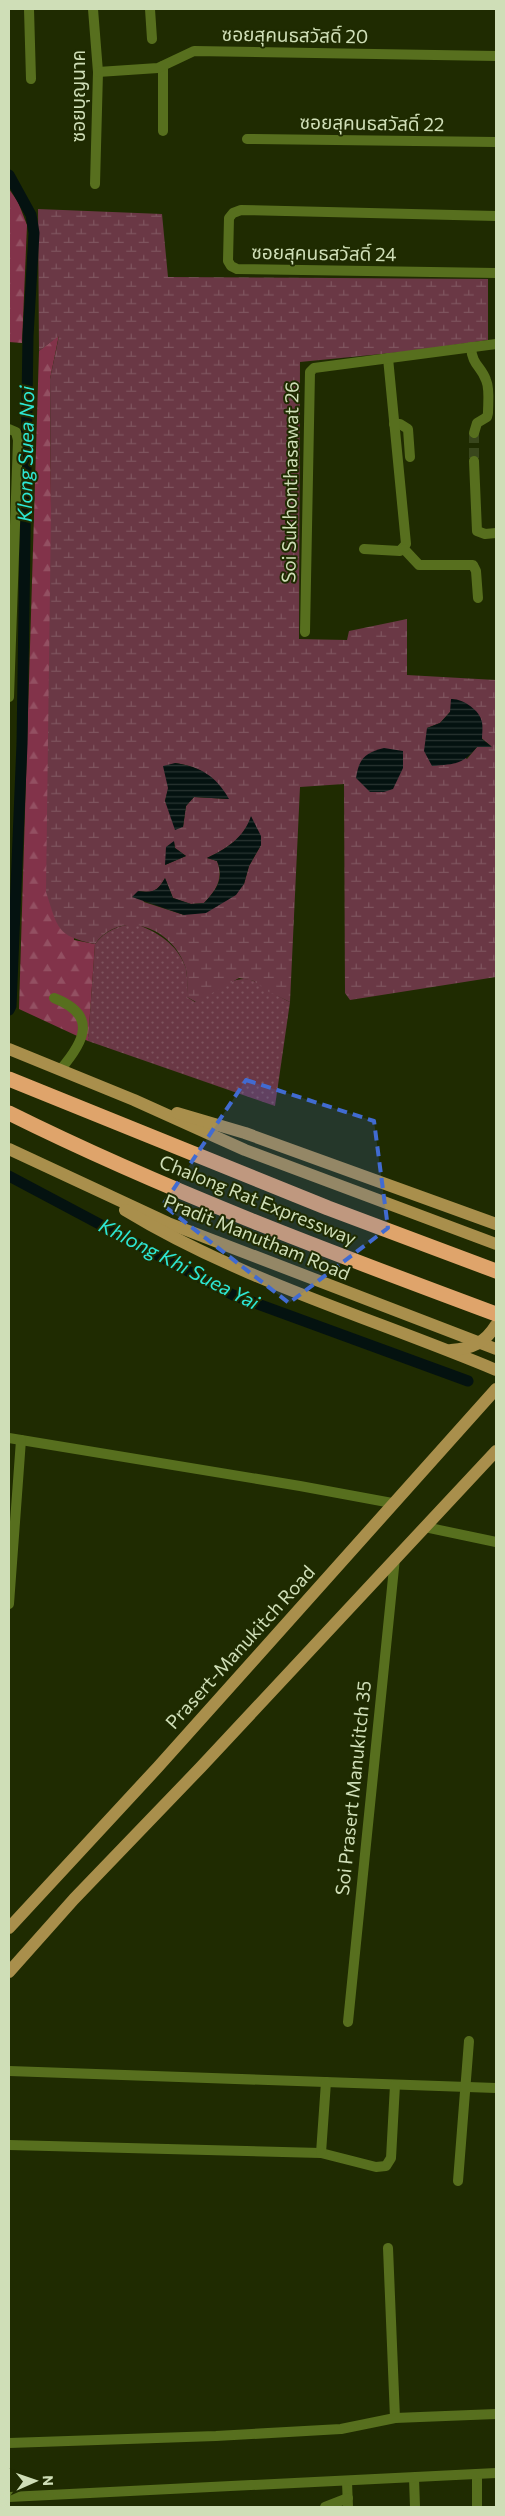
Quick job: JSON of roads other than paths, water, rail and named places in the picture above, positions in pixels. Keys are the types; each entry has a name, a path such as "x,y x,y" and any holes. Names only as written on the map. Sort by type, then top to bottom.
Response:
{"highway":[{"name":"Chalong Rat Expressway","path":"9,1079 328,1208 496,1272"},
{"name":"Chalong Rat Expressway","path":"9,1113 169,1186 323,1249 496,1314"}],"main road":[{"path":"9,1049 134,1100 245,1150 496,1244"},
{"path":"134,1100 246,1134 495,1225"},
{"name":"Pradit Manutham Road","path":"9,1149 168,1223 496,1349"},
{"path":"70,1177 162,1233 282,1288 449,1350 496,1370"},
{"path":"449,1350 471,1348 484,1341 496,1325"},
{"name":"Prasert-Manukitch Road","path":"9,1928 178,1745 392,1503 496,1389"},
{"path":"9,1972 74,1899 201,1767 496,1451"}],"street":[{"path":"29,9 31,79"},
{"name":"ซอยบุญนาค","path":"93,9 98,72 95,184"},
{"path":"150,9 152,39"},
{"name":"ซอยสุคนธสวัสดิ์ 20","path":"98,72 163,66 181,55 194,51 496,56"},
{"path":"163,66 163,131"},
{"name":"ซอยสุคนธสวัสดิ์ 22","path":"247,138 496,142"},
{"name":"ซอยสุคนธสวัสดิ์ 24","path":"496,216 241,210 233,213 229,218 228,261 231,266 238,269 496,273"},
{"name":"Soi Sukhonthasawat 26","path":"305,632 310,372 314,368 496,344"},
{"path":"471,347 474,364 486,378 488,384 488,413 482,421 477,423 474,432"},
{"path":"388,358 406,544 404,549"},
{"path":"394,424 400,424 408,429 410,457"},
{"path":"9,429 16,432 18,440 12,538 9,697"},
{"path":"474,461 477,531 485,534 496,533"},
{"path":"364,548 394,552 404,549"},
{"path":"404,549 420,564 473,565 476,571 478,598"},
{"path":"54,998 71,1004 78,1010 84,1028 78,1044 60,1070"},
{"path":"9,1438 392,1503"},
{"path":"9,1604 21,1440"},
{"path":"425,1527 496,1542"},
{"name":"Soi Prasert Manukitch 35","path":"348,2022 395,1558"},
{"path":"458,2181 469,2041"},
{"path":"9,2071 496,2088"},
{"path":"321,2153 326,2082"},
{"path":"9,2145 321,2153 376,2167 386,2166 391,2158 395,2084"},
{"path":"388,2248 395,2418"},
{"path":"9,2443 331,2430 395,2418 496,2414"},
{"path":"9,2497 347,2482 496,2473"},
{"path":"477,2474 477,2507"},
{"path":"414,2478 414,2507"},
{"path":"325,2507 348,2503 347,2482"}],"waterway":[{"name":"Klong Suea Noi","path":"9,175 31,215 34,233 28,336 22,744 11,1006 9,1010"},
{"name":"Khlong Khi Suea Yai","path":"9,1176 233,1295 468,1381"}],"tunnel":[{"path":"474,433 474,461"}]}
